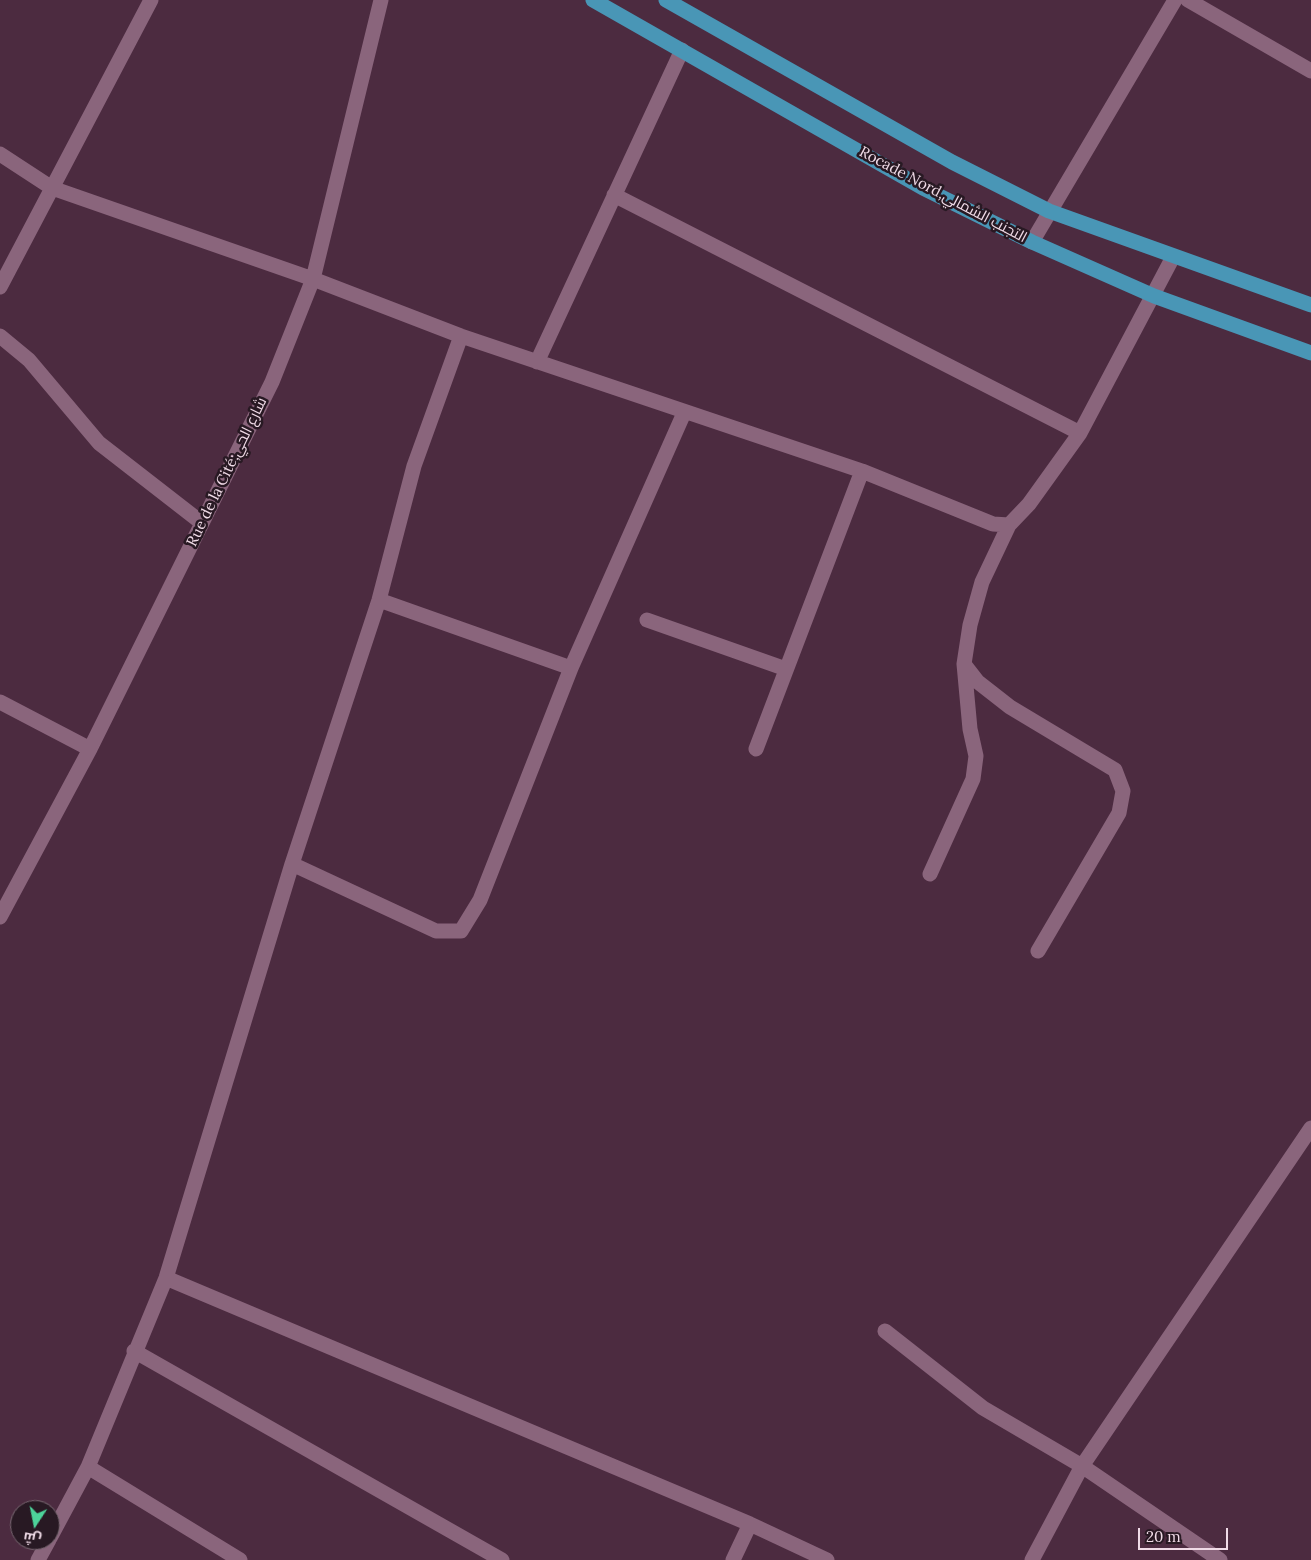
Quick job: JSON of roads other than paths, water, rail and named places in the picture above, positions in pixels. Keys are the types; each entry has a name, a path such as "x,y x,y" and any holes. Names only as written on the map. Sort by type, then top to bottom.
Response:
{"main road":[{"name":"Rocade Nord,التجنب الشمالي","path":"593,0 924,188 1032,242 1154,296 1311,353"},
{"path":"666,0 952,162 1049,211 1311,305"}],"street":[{"path":"0,287 151,0"},
{"name":"Rue de la Cité;شارع الحي","path":"0,917 90,750 272,382 313,279 381,0"},
{"path":"1032,242 1175,0"},
{"path":"1188,0 1311,71"},
{"path":"536,362 682,50"},
{"path":"0,154 52,188 313,279 461,336 684,413 862,471 993,524 1009,525"},
{"path":"614,195 1080,433"},
{"path":"930,874 972,779 976,756 970,729 964,664 970,625 982,582 1009,525 1029,504 1080,433 1173,257"},
{"path":"0,336 29,360 99,442 202,523"},
{"path":"60,1520 88,1467 134,1351 166,1278 292,864 378,600 414,466 461,336"},
{"path":"292,864 436,931 461,930 480,900 571,668 684,413"},
{"path":"756,749 862,471"},
{"path":"378,600 571,668"},
{"path":"647,620 786,669"},
{"path":"964,664 978,682 1010,707 1115,770 1123,791 1119,812 1038,951"},
{"path":"0,702 90,750"},
{"path":"1032,1560 1082,1466 1311,1128"},
{"path":"166,1278 750,1524 827,1560"},
{"path":"885,1331 983,1408 1082,1466 1220,1560"},
{"path":"134,1351 502,1560"},
{"path":"88,1467 240,1560"},
{"path":"733,1560 750,1524"}]}
